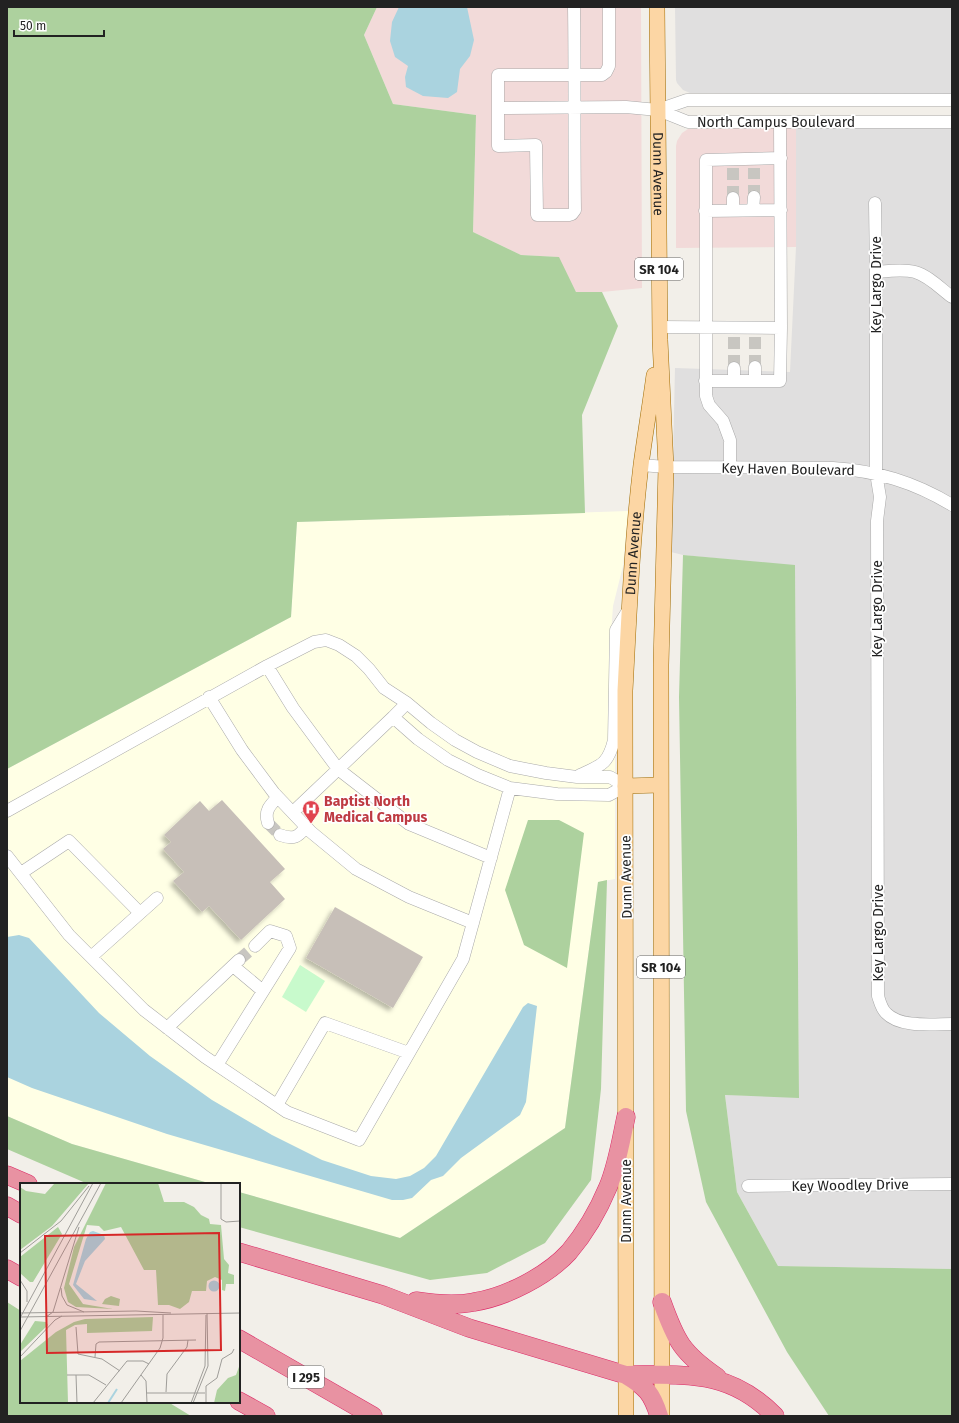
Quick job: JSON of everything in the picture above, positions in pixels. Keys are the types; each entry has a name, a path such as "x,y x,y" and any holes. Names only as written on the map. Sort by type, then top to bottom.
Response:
{"highway":[{"path":"383,1296 434,1304 473,1303 513,1289 534,1279 552,1267 568,1253 583,1235 597,1211 609,1186 626,1117"},
{"path":"7,1175 26,1183"},
{"path":"7,1206 20,1213"},
{"path":"240,1252 383,1296 469,1328 626,1375 694,1376 722,1381"},
{"path":"7,1269 20,1276"},
{"path":"662,1302 672,1330 688,1355 699,1365 722,1381 736,1387 752,1397 774,1416"},
{"name":"I 295","path":"240,1340 373,1416"},
{"path":"626,1375 647,1389 656,1406 659,1416"},
{"path":"240,1402 266,1416"}],"main road":[{"name":"Dunn Avenue","path":"658,7 660,334 666,467 661,665 660,785 662,1416"},
{"name":"Dunn Avenue","path":"626,1416 625,691 629,609 641,465 660,334"},
{"path":"625,786 660,785"}],"street":[{"path":"574,7 574,74 574,108 575,210 569,215 537,215 536,146 498,146 498,75 574,74 602,75 606,72 609,66 609,7"},
{"name":"North Campus Boulevard","path":"658,110 687,100 952,100"},
{"path":"498,108 626,107 658,110"},
{"name":"North Campus Boulevard","path":"658,110 688,122 952,122"},
{"path":"705,381 734,374 755,381 780,380 780,122"},
{"path":"730,468 730,440 723,421 709,405 706,396 706,160 733,163 754,163 780,158"},
{"path":"753,210 754,197"},
{"path":"733,198 733,210"},
{"name":"Key Largo Drive","path":"875,203 876,473 880,497 877,521 878,996 881,1006 886,1014 896,1021 911,1024 952,1024"},
{"path":"705,211 781,210"},
{"path":"876,272 916,272 927,278 952,297"},
{"path":"660,334 706,327 734,332 755,333 781,328"},
{"path":"755,367 755,381"},
{"name":"Key Haven Boulevard","path":"641,465 730,468 833,468 858,470 876,473 912,484 936,495 952,505"},
{"path":"577,777 598,767 608,758 611,751 614,740 616,630 629,609"},
{"path":"7,811 209,697 314,642 326,640 339,644 356,656 369,669 384,688 407,703 455,740 477,752 510,766 577,777 610,777 625,786 609,795 557,794 510,788 478,775 448,760 418,739 394,717"},
{"path":"267,666 292,708 338,769 409,824 491,858"},
{"path":"209,697 242,750 278,797 306,827 356,869 409,897 473,923"},
{"path":"293,812 407,703"},
{"path":"7,856 69,935 144,1010 217,1065 287,1112 359,1140 463,959 510,788"},
{"path":"268,823 266,817 268,809 278,797"},
{"path":"280,835 287,838 294,838 306,827"},
{"path":"21,873 69,841 140,914"},
{"path":"91,957 157,898"},
{"path":"217,1065 290,948 286,936 270,931 254,946"},
{"path":"167,1028 236,963 263,991"},
{"path":"277,1105 325,1023 409,1053"},
{"name":"Key Woodley Drive","path":"748,1186 952,1184"}],"shaded area":[{"path":"377,7 641,7 642,288 602,292 576,292 558,257 521,255 473,232 476,115 393,104 364,35"},
{"path":"675,7 952,7 952,94 690,93 683,90 676,80"},
{"path":"796,127 952,128 952,1269 778,1266 737,1192 725,1095 799,1097 795,566 683,555 671,552 675,368 790,372 796,247"},
{"path":"796,127 796,247 676,248 676,146 682,133 688,129"},
{"name":"Baptist North Medical Campus","path":"628,511 623,566 613,606 610,650 615,757 615,879 598,882 565,1128 400,1238 240,1192 240,1183 208,1183 72,1144 7,1116 7,769 291,617 297,522"}],"green space":[{"path":"7,7 377,7 364,35 393,104 476,115 473,232 521,255 559,257 576,292 602,292 618,326 582,415 585,513 297,522 291,617 7,769"},
{"path":"683,555 795,565 799,1098 725,1095 737,1192 778,1266 952,1269 952,1416 829,1416 787,1352 706,1202 686,1111 679,697"},
{"path":"528,820 559,820 584,833 567,968 524,945 505,890"},
{"path":"607,880 601,1089 591,1180 545,1243 487,1273 430,1280 240,1227 240,1192 400,1238 565,1128 598,882"},
{"path":"300,965 325,981 306,1012 282,997"},
{"path":"7,1116 72,1144 208,1183 86,1183 7,1149"},
{"path":"7,1302 20,1310 20,1403 170,1403 191,1416 7,1416"}],"water":[{"path":"399,7 467,7 474,40 470,56 460,69 457,92 448,98 423,96 406,87 405,77 408,66 395,57 390,41 392,22"},
{"path":"19,935 29,938 99,1013 150,1056 212,1100 272,1135 322,1160 371,1176 396,1179 410,1176 424,1168 436,1156 523,1007 528,1003 537,1006 526,1102 520,1115 461,1158 443,1176 431,1180 412,1198 403,1200 392,1200 167,1134 32,1088 7,1077 7,937"}],"building":[{"path":"222,800 285,869 270,882 285,899 241,940 209,906 202,912 173,881 184,872 163,849 171,842 164,835 200,801 209,811"},
{"path":"335,907 423,957 393,1008 306,958"}],"tunnel":[{"path":"733,168 733,198"},
{"path":"754,168 754,197"},
{"path":"734,337 734,368"},
{"path":"755,337 755,367"},
{"path":"268,823 280,835"},
{"path":"239,960 255,946"}],"place":[{"name":"Baptist North Medical Campus","path":"311,824"}]}
